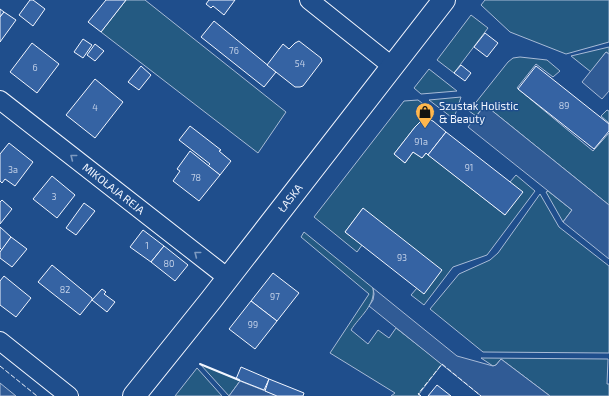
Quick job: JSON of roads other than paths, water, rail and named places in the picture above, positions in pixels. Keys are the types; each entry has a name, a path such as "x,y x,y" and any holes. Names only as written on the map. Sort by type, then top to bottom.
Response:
{"street":[{"path":"310,0 393,67"},
{"name":"ŁASKA","path":"134,396 228,278 444,0"},
{"name":"MIKOŁAJA REJA","path":"0,100 228,278"},
{"path":"0,341 69,396"}],"place":[{"name":"Szustak Holistic & Beauty","path":"425,129"}]}
